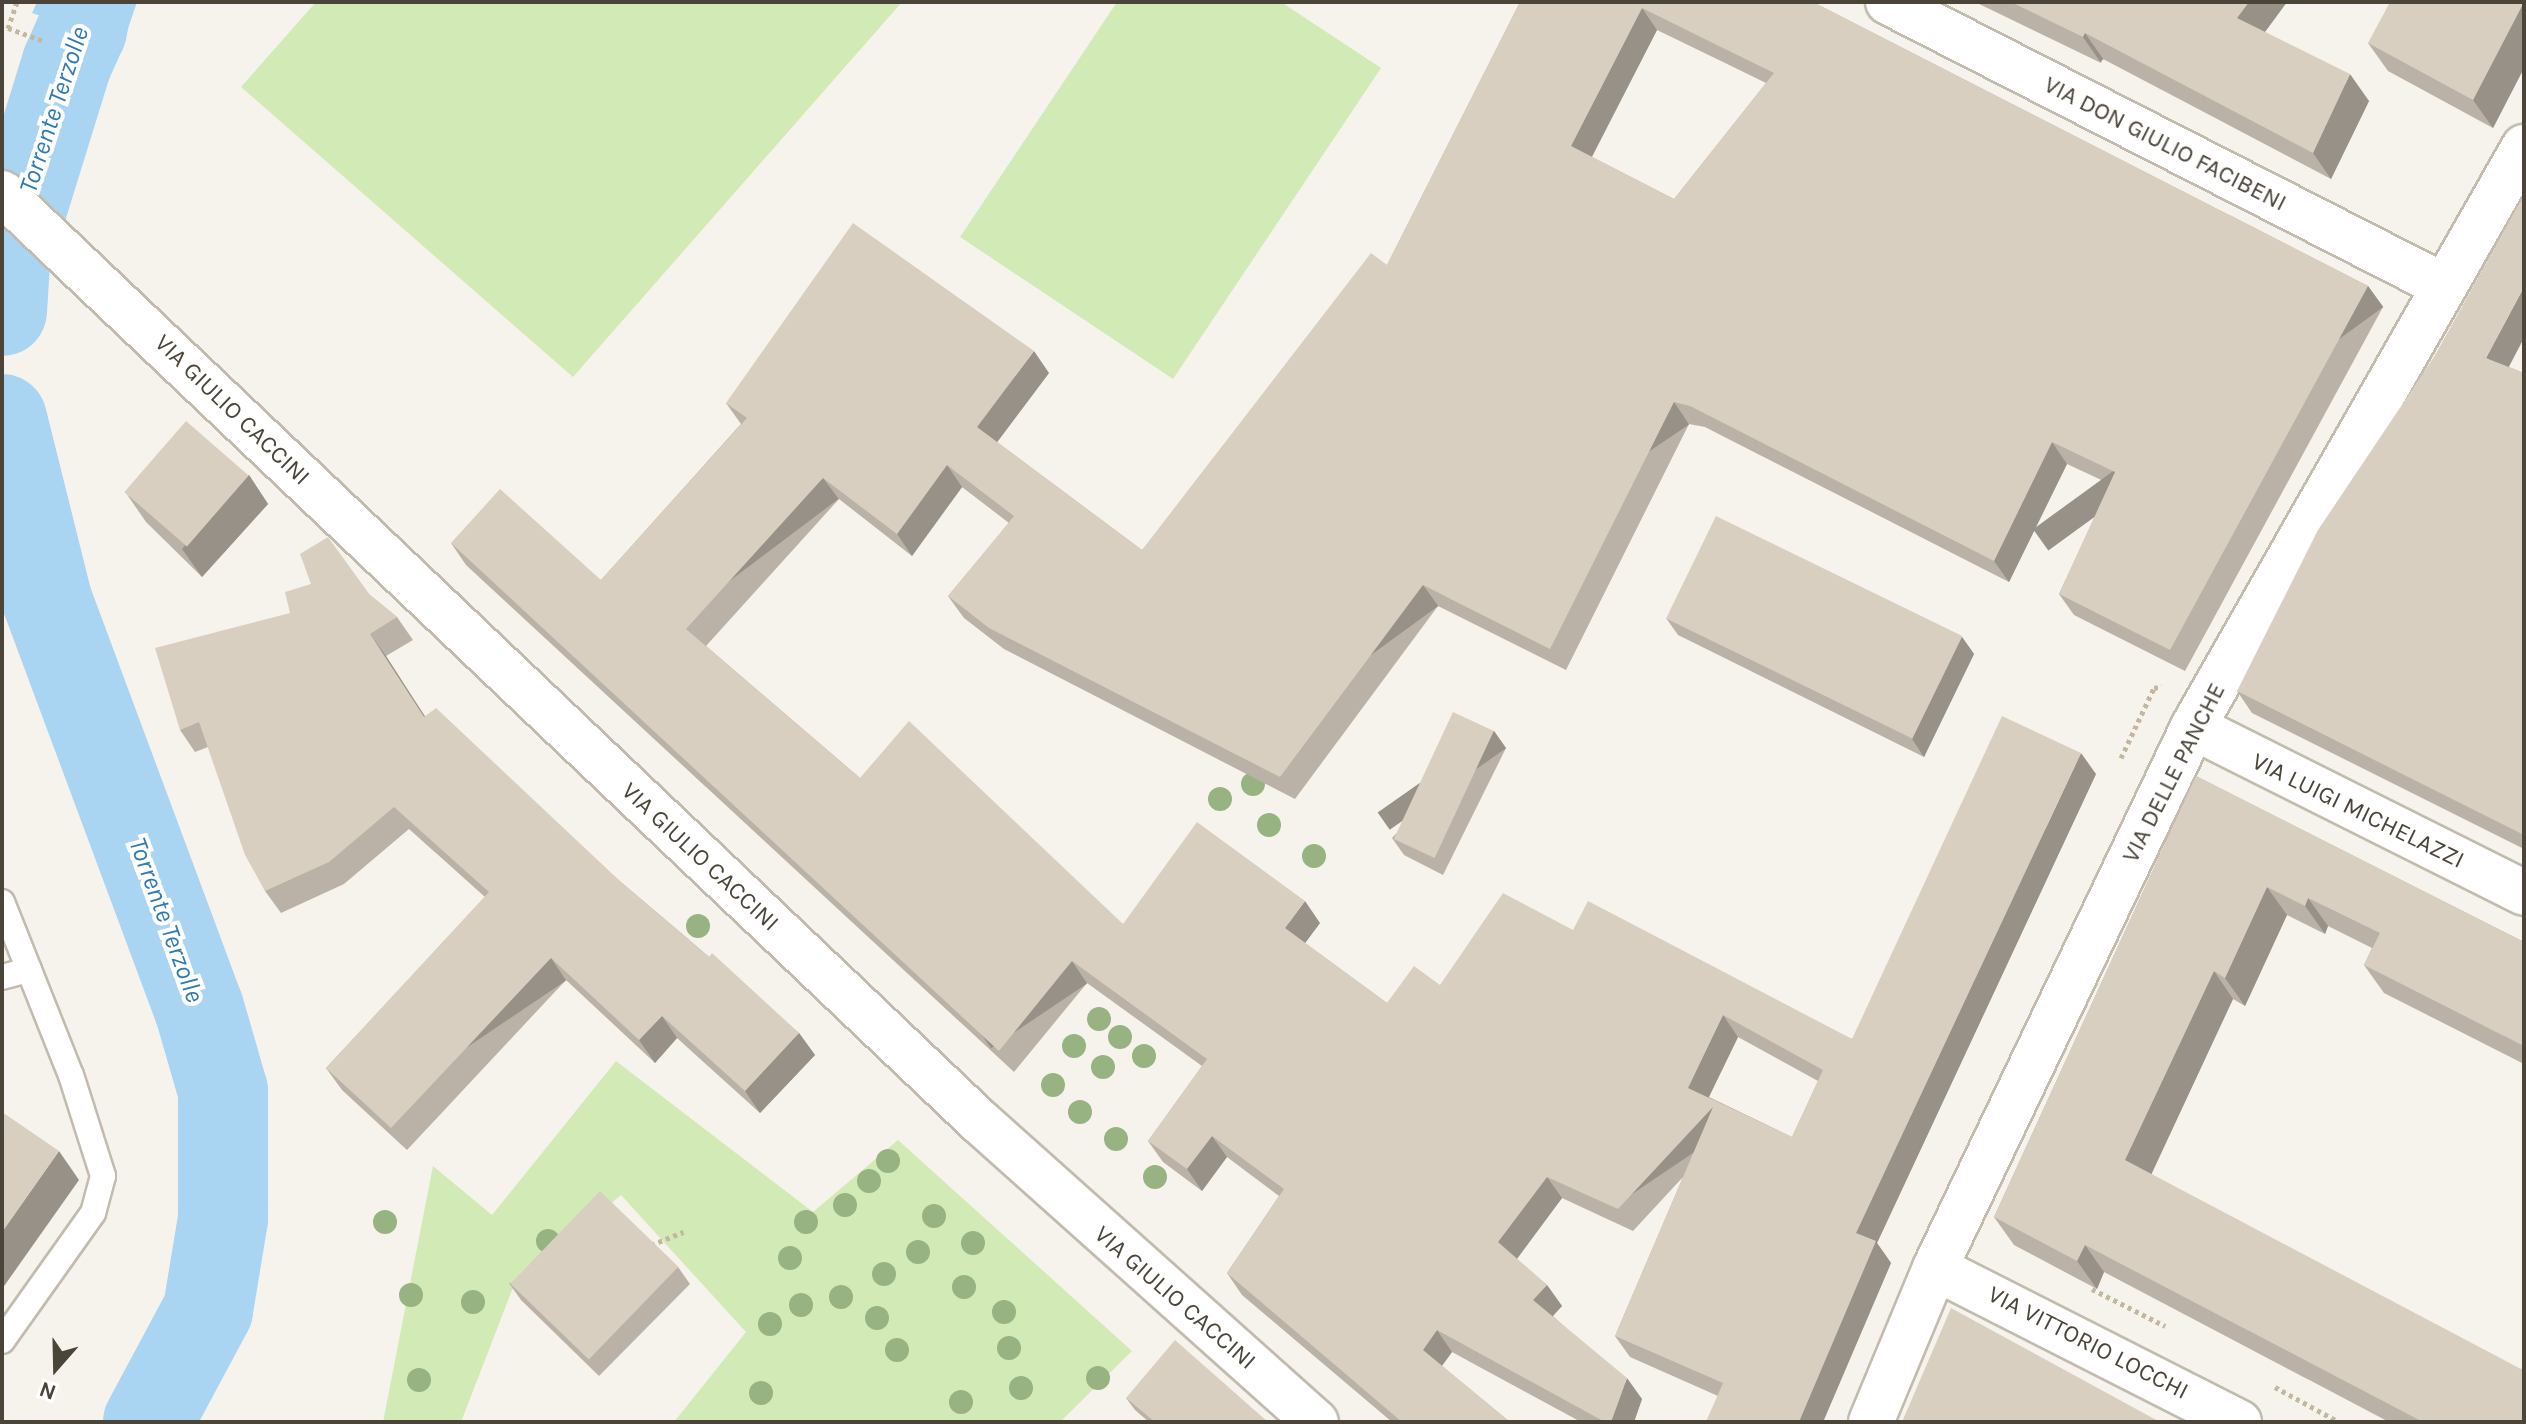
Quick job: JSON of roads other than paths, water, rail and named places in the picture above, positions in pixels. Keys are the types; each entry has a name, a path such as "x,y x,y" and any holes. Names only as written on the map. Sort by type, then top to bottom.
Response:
{"street":[{"name":"VIA DON GIULIO FACIBENI","path":"1888,2 2442,285"},
{"name":"VIA DELLE PANCHE","path":"1871,1422 1935,1268 2193,727 2442,285 2524,147"},
{"name":"VIA GIULIO CACCINI","path":"2,193 979,1121 1316,1422"},
{"name":"VIA LUIGI MICHELAZZI","path":"2193,727 2524,893"},
{"name":"VIA VITTORIO LOCCHI","path":"1935,1268 2101,1347 2239,1422"}],"lane":[{"path":"2,902 103,1165 103,1185 93,1213 2,1341"},
{"path":"2,977 29,970"}],"water":[{"path":"37,2 137,2 123,43 32,13"}],"waterway":[{"name":"Torrente Terzolle","path":"2,311 5,263 67,63 82,30 87,2"},
{"name":"Torrente Terzolle","path":"2,419 47,600 199,1008 223,1091 223,1219 208,1310 148,1422"}]}
